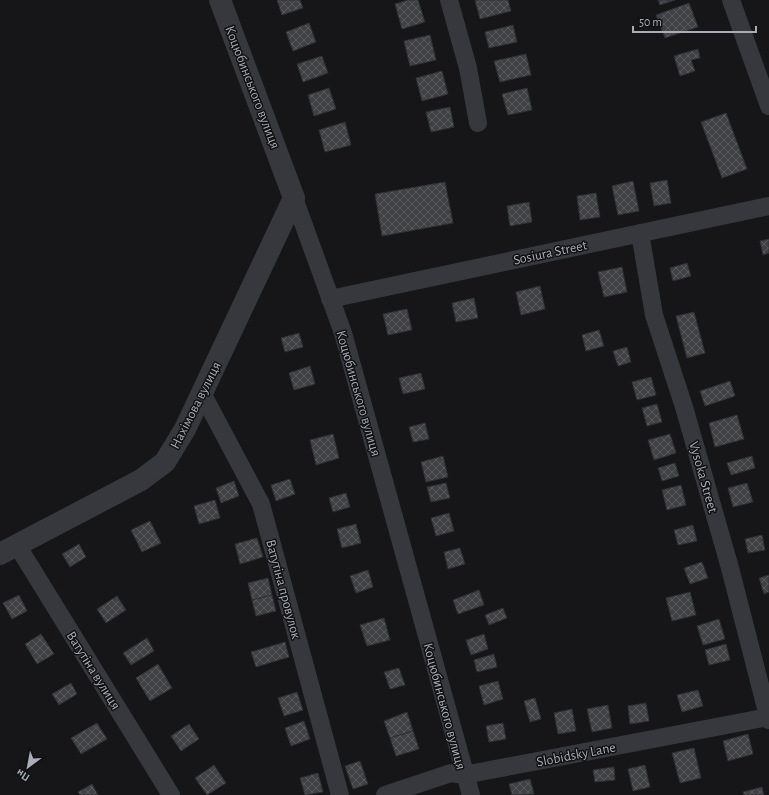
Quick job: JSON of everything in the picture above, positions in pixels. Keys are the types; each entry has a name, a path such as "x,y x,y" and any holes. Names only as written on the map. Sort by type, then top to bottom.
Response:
{"street":[{"name":"Коцюбинського вулиця","path":"220,0 345,340 464,775 471,795"},
{"path":"449,0 468,68 478,123"},
{"path":"731,0 769,106"},
{"name":"Нахімова вулиця","path":"8,550 141,480 165,462 185,429 294,198"},
{"name":"Sosiura Street","path":"330,299 769,206"},
{"name":"Vysoka Street","path":"640,233 654,315 684,407 728,561 769,718"},
{"name":"Ватутіна провулок","path":"202,393 261,504 340,795"},
{"name":"Ватутіна вулиця","path":"8,550 171,795"},
{"name":"Slobidsky Lane","path":"385,795 451,773 464,775 769,718"}],"building":[{"path":"277,0 300,0 303,8 282,15"},
{"path":"408,0 418,0 425,22 402,29 395,4"},
{"path":"475,0 508,0 511,11 480,19"},
{"path":"658,0 675,0 660,5"},
{"path":"689,3 698,27 665,38 656,15"},
{"path":"309,23 316,42 293,51 286,32"},
{"path":"513,25 517,42 489,48 485,32"},
{"path":"430,35 436,60 410,66 404,41"},
{"path":"698,49 700,58 691,60 695,71 680,76 674,56"},
{"path":"526,54 531,75 500,82 494,61"},
{"path":"322,56 328,73 303,82 297,64"},
{"path":"442,71 448,94 422,101 416,78"},
{"path":"329,88 336,109 314,116 308,95"},
{"path":"527,88 532,110 508,115 502,94"},
{"path":"450,107 454,127 431,132 426,112"},
{"path":"726,113 747,169 722,178 701,122"},
{"path":"345,122 351,145 325,152 319,130"},
{"path":"667,180 671,203 654,206 650,183"},
{"path":"633,181 639,211 618,215 612,186"},
{"path":"445,182 453,223 382,236 375,194"},
{"path":"596,193 600,217 580,220 577,196"},
{"path":"529,202 532,222 510,226 507,206"},
{"path":"769,239 769,253 763,255 760,241"},
{"path":"687,263 691,276 673,281 670,268"},
{"path":"622,267 627,292 604,297 598,272"},
{"path":"540,286 545,309 521,315 516,292"},
{"path":"474,298 478,318 456,322 452,303"},
{"path":"407,309 412,330 388,335 383,314"},
{"path":"694,312 705,353 687,358 676,316"},
{"path":"599,330 604,346 586,351 582,335"},
{"path":"299,333 303,347 285,352 281,338"},
{"path":"627,347 631,362 618,366 613,351"},
{"path":"310,366 315,384 294,390 289,373"},
{"path":"421,373 425,389 403,394 399,378"},
{"path":"651,377 656,395 637,400 632,382"},
{"path":"730,381 735,396 705,406 700,391"},
{"path":"657,404 662,422 647,426 642,408"},
{"path":"737,415 744,439 715,447 709,423"},
{"path":"425,423 429,439 413,442 409,427"},
{"path":"333,434 339,458 316,465 310,440"},
{"path":"670,434 676,453 654,460 648,440"},
{"path":"443,456 448,477 426,482 421,462"},
{"path":"752,456 755,468 731,475 727,463"},
{"path":"675,463 679,476 662,481 658,468"},
{"path":"290,479 295,494 276,501 271,485"},
{"path":"234,481 239,496 221,503 216,488"},
{"path":"446,483 450,498 431,502 427,487"},
{"path":"747,483 753,502 733,507 728,488"},
{"path":"681,485 686,505 667,510 662,490"},
{"path":"346,493 350,507 333,512 329,498"},
{"path":"215,500 220,518 199,524 194,506"},
{"path":"449,513 454,531 436,536 431,518"},
{"path":"150,521 161,543 142,552 131,530"},
{"path":"356,524 361,543 342,548 337,529"},
{"path":"693,525 697,541 678,545 674,530"},
{"path":"762,535 765,550 748,553 745,539"},
{"path":"257,538 263,557 240,564 235,544"},
{"path":"79,544 86,557 70,567 62,554"},
{"path":"460,548 465,564 448,569 444,552"},
{"path":"702,562 708,578 690,584 684,568"},
{"path":"368,570 373,587 356,593 350,576"},
{"path":"769,575 769,592 764,594 759,578"},
{"path":"268,578 272,595 252,600 248,583"},
{"path":"479,590 484,605 458,614 453,600"},
{"path":"690,592 696,615 672,621 666,598"},
{"path":"19,595 27,611 12,619 3,603"},
{"path":"272,595 276,611 256,616 252,600"},
{"path":"117,596 126,610 106,623 97,609"},
{"path":"503,608 507,618 489,625 485,615"},
{"path":"384,618 390,640 367,646 360,625"},
{"path":"719,619 725,639 703,645 697,626"},
{"path":"41,634 54,654 37,664 25,644"},
{"path":"484,634 488,649 471,655 466,640"},
{"path":"147,638 154,651 131,665 123,653"},
{"path":"285,642 289,657 256,667 251,652"},
{"path":"726,644 730,660 709,665 705,650"},
{"path":"494,654 497,667 477,672 474,660"},
{"path":"158,664 172,688 150,701 136,678"},
{"path":"399,668 405,685 390,689 384,672"},
{"path":"498,681 503,699 484,705 479,686"},
{"path":"71,683 77,694 59,705 52,694"},
{"path":"698,690 703,706 682,712 677,695"},
{"path":"297,692 303,710 284,716 278,698"},
{"path":"535,698 541,719 530,722 524,701"},
{"path":"646,703 649,721 630,724 628,706"},
{"path":"608,705 612,728 592,732 587,709"},
{"path":"572,709 576,731 558,734 554,713"},
{"path":"407,712 413,731 390,738 384,721"},
{"path":"304,721 310,739 291,746 285,728"},
{"path":"97,723 107,739 81,754 71,738"},
{"path":"503,723 506,739 489,742 486,726"},
{"path":"189,724 199,739 181,751 171,736"},
{"path":"413,731 419,749 396,756 390,738"},
{"path":"748,734 753,754 728,761 723,741"},
{"path":"694,748 701,778 680,783 672,753"},
{"path":"360,761 368,784 353,789 345,766"},
{"path":"214,765 226,783 207,795 195,778"},
{"path":"645,765 650,787 633,791 628,769"},
{"path":"614,767 615,780 595,782 593,770"},
{"path":"318,773 323,792 305,795 300,778"},
{"path":"530,779 534,794 512,795 509,784"},
{"path":"92,784 98,795 80,795 78,792"},
{"path":"762,787 764,795 744,795 743,792"}]}
